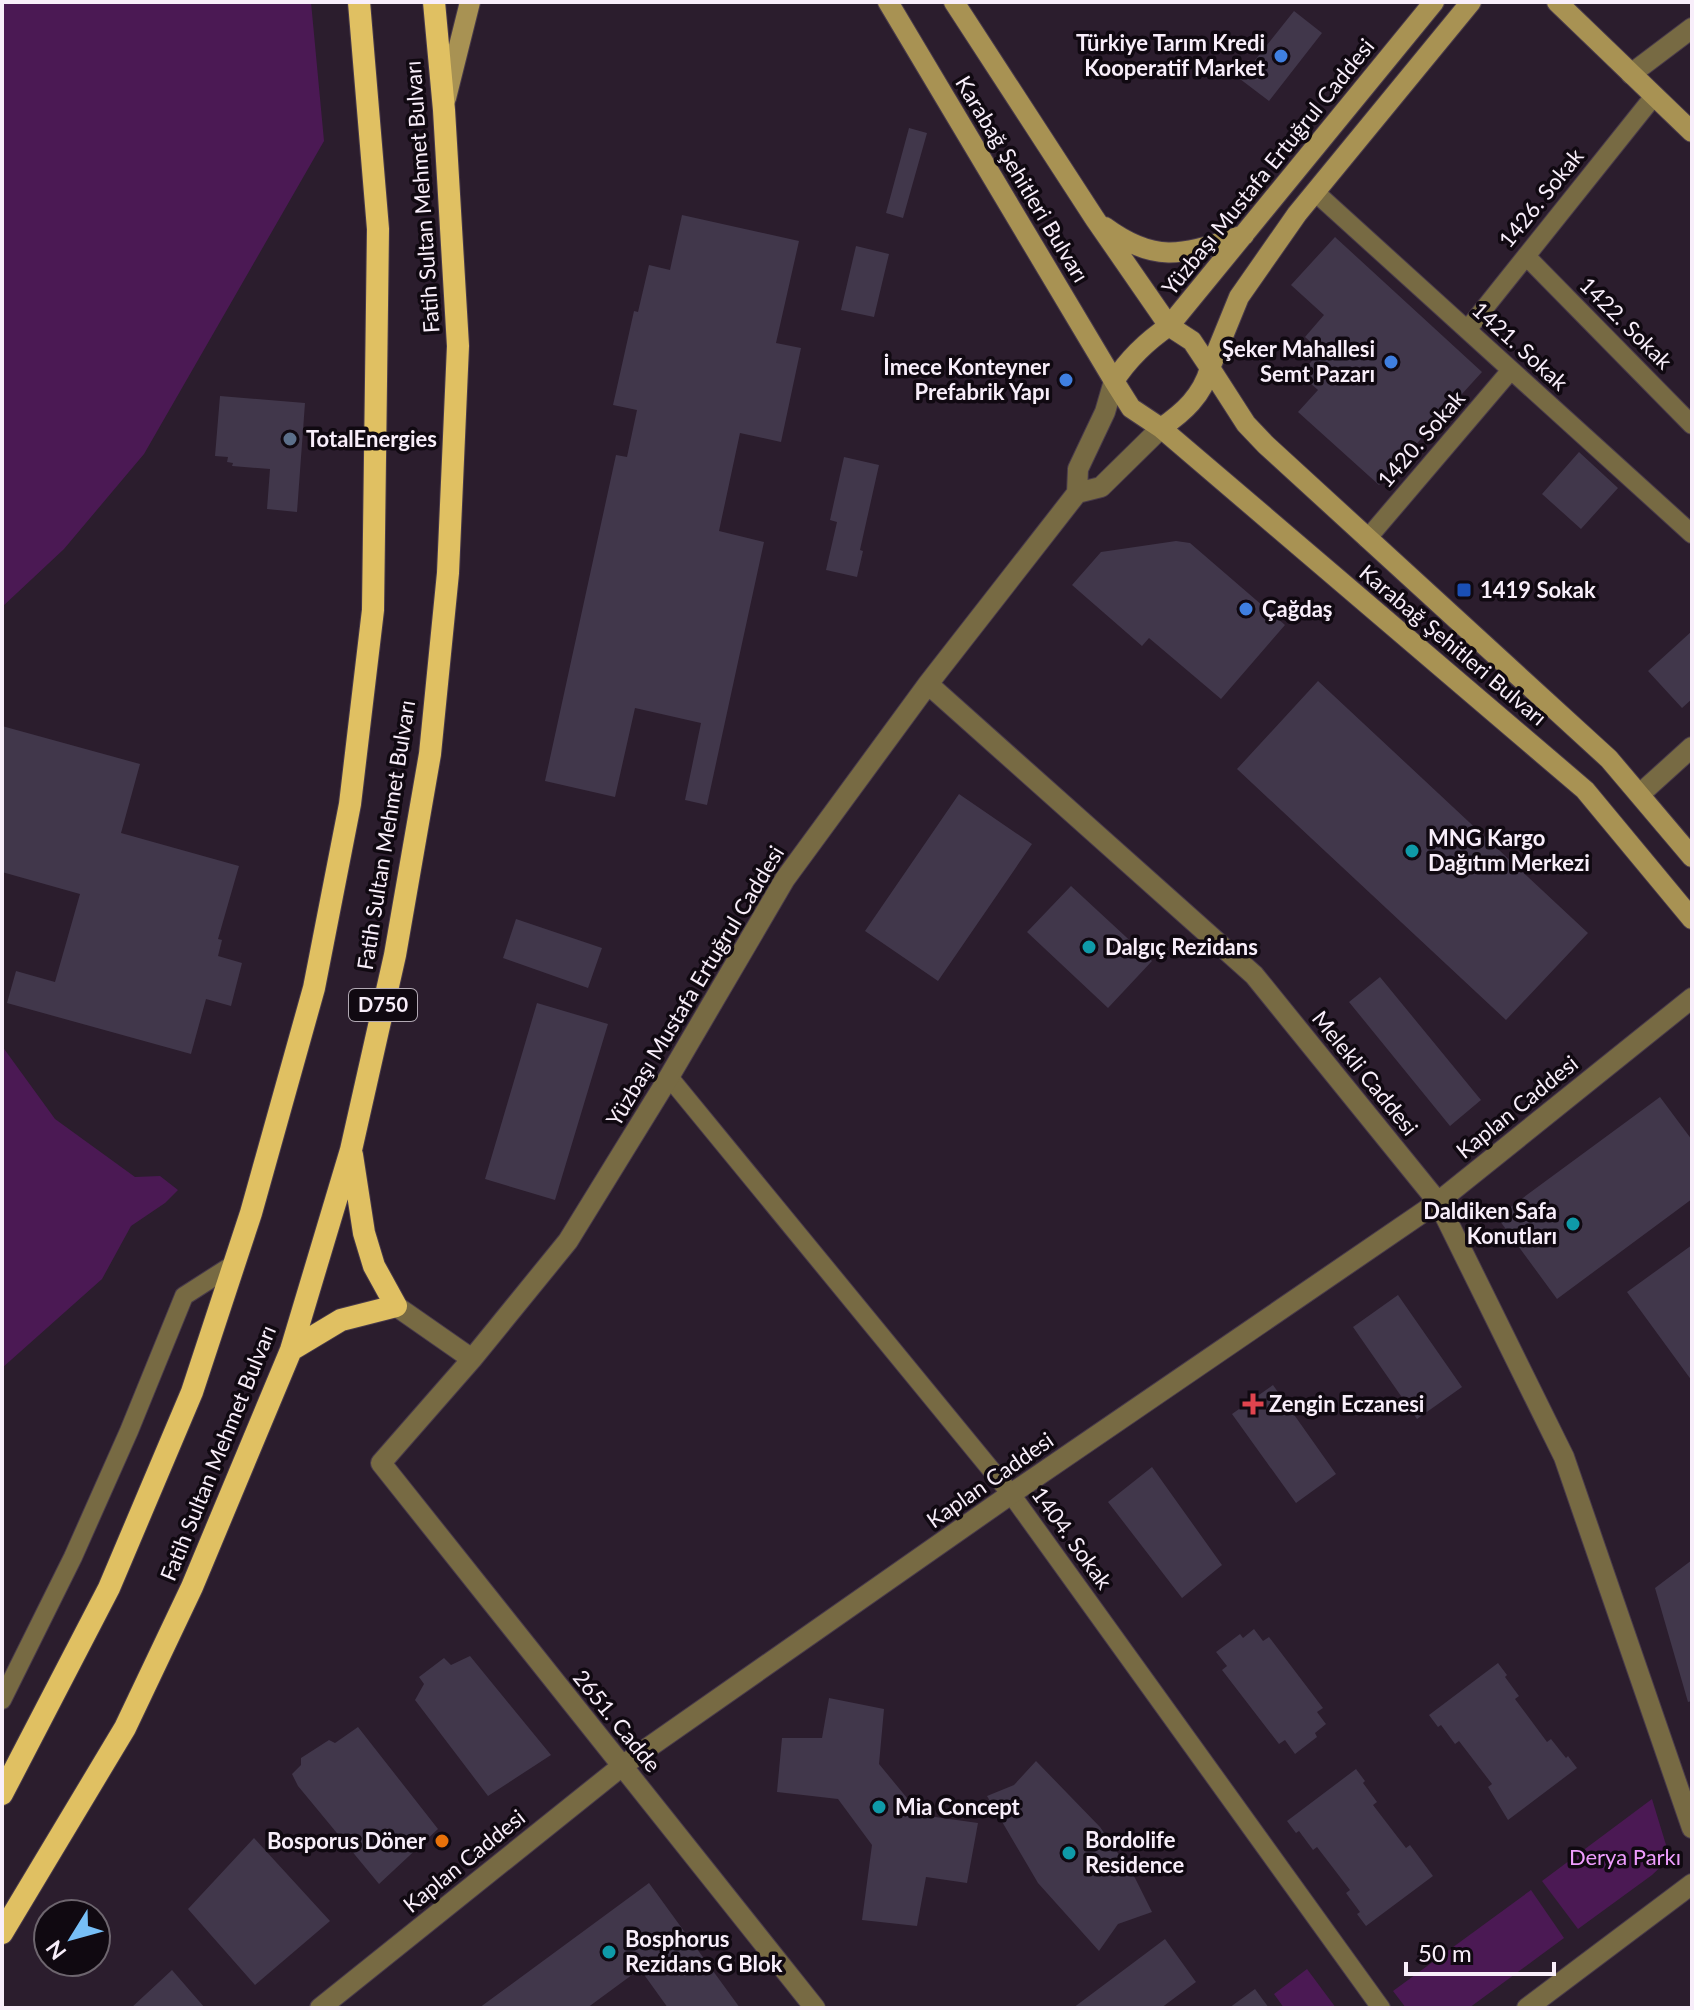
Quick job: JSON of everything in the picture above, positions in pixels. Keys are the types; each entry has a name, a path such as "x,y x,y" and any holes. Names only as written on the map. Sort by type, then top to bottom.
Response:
{"highway":[{"name":"Fatih Sultan Mehmet Bulvarı","path":"2,1794 109,1588 192,1392 251,1213 314,988 350,804 373,610 378,229 359,2"},
{"name":"Fatih Sultan Mehmet Bulvarı","path":"2,1933 125,1728 192,1587 291,1350 351,1150 395,955 430,754 448,573 458,346 444,110 434,2"},
{"path":"291,1350 341,1320 396,1306 374,1266 364,1233 351,1150"}],"main road":[{"path":"444,110 470,2"},
{"name":"Karabağ Şehitleri Bulvarı","path":"888,2 1131,408 1161,428 1585,790 1692,919"},
{"name":"Karabağ Şehitleri Bulvarı","path":"954,2 1095,219 1169,326 1192,341 1246,424 1367,539 1609,759 1692,857"},
{"name":"Yüzbaşı Mustafa Ertuğrul Caddesi","path":"1169,326 1434,2"},
{"path":"1161,428 1178,416 1206,384 1239,297 1315,192 1471,2"},
{"path":"1557,2 1692,132"},
{"path":"1095,219 1138,247 1158,253 1181,253 1244,235"},
{"path":"1114,381 1137,352 1169,326"}],"street":[{"path":"1631,74 1692,28"},
{"name":"1426. Sokak","path":"1467,330 1654,96"},
{"name":"1421. Sokak","path":"1315,192 1692,534"},
{"name":"1422. Sokak","path":"1526,256 1692,425"},
{"name":"1420. Sokak","path":"1367,539 1511,370"},
{"name":"Yüzbaşı Mustafa Ertuğrul Caddesi","path":"381,1463 472,1359 568,1241 785,879 928,684 1077,493 1078,469 1105,412 1114,381"},
{"name":"Yüzbaşı Mustafa Ertuğrul Caddesi","path":"1077,493 1101,487 1161,428"},
{"name":"Melekli Caddesi","path":"928,684 1254,975 1438,1202 1564,1457 1692,1828"},
{"path":"1640,794 1692,747"},
{"name":"Kaplan Caddesi","path":"320,2008 622,1766 1011,1494 1438,1202 1692,998"},
{"name":"1404. Sokak","path":"669,1077 1011,1494 1381,2008"},
{"path":"2,1700 104,1487 184,1296 234,1264"},
{"path":"396,1306 472,1359"},
{"name":"2651. Cadde","path":"381,1463 815,2008"},
{"path":"1527,2008 1692,1884"}],"green space":[{"path":"2,2 311,2 324,141 144,454 64,549 2,607"},
{"path":"2,1046 55,1119 135,1177 160,1176 178,1190 165,1203 131,1226 102,1279 2,1368"},
{"name":"Derya Parkı","path":"1652,1799 1670,1858 1652,1875 1578,1929 1542,1881"},
{"name":"Derya Parkı","path":"1531,1890 1564,1938 1469,2008 1406,2008 1393,1991"},
{"path":"1307,1969 1336,2008 1284,2008 1274,1994"}],"building":[{"name":"Türkiye Tarım Kredi Kooperatif Market","path":"1294,11 1322,33 1269,101 1240,79"},
{"path":"909,128 927,133 903,218 886,213"},
{"path":"682,215 799,241 776,343 801,348 781,442 740,433 719,531 764,542 707,805 685,800 701,723 635,708 615,797 545,781 616,455 627,457 637,410 613,405 634,311 638,312 649,265 670,270"},
{"name":"Şeker Mahallesi Semt Pazarı","path":"1335,237 1482,372 1379,485 1298,412 1318,390 1300,374 1321,351 1305,337 1324,315 1291,285"},
{"path":"856,246 889,254 874,317 841,310"},
{"path":"220,396 305,403 297,512 267,509 270,469 232,466 233,463 227,462 228,457 215,456"},
{"path":"1579,452 1618,488 1581,529 1542,494"},
{"path":"844,457 879,465 857,577 826,570 837,522 830,520"},
{"path":"1176,541 1190,543 1285,625 1221,699 1149,638 1142,646 1072,585 1101,552"},
{"path":"1692,631 1692,699 1682,708 1648,671"},
{"name":"MNG Kargo Dağıtım Merkezi","path":"1318,681 1588,933 1506,1020 1237,769"},
{"path":"2,726 140,764 121,833 239,866 218,939 222,940 218,956 242,963 231,1006 206,999 191,1054 7,1003 16,971 55,982 80,894 2,872"},
{"path":"959,794 1032,844 938,981 865,931"},
{"name":"Dalgıç Rezidans","path":"1071,886 1152,961 1108,1008 1027,932"},
{"path":"516,919 602,948 588,988 503,958"},
{"path":"1380,977 1481,1100 1450,1126 1349,1002"},
{"path":"537,1003 608,1024 555,1200 485,1179"},
{"path":"1660,1097 1692,1140 1692,1199 1557,1299 1497,1217"},
{"path":"1692,1245 1692,1381 1627,1292"},
{"path":"1398,1295 1462,1387 1417,1419 1353,1327"},
{"path":"1273,1385 1336,1474 1296,1503 1232,1414"},
{"path":"1152,1467 1222,1565 1182,1598 1108,1502"},
{"path":"1692,1560 1692,1701 1688,1702 1655,1588"},
{"path":"1254,1629 1263,1641 1269,1637 1323,1708 1317,1712 1326,1724 1315,1733 1317,1737 1295,1754 1285,1740 1279,1744 1222,1670 1227,1666 1216,1652 1240,1634 1243,1638"},
{"path":"470,1656 551,1755 488,1796 415,1700 424,1684 419,1677 444,1658 451,1665"},
{"path":"1498,1663 1519,1696 1515,1699 1547,1742 1551,1739 1577,1768 1508,1820 1488,1787 1492,1784 1459,1741 1455,1744 1429,1715"},
{"name":"Mia Concept","path":"829,1698 884,1709 879,1764 921,1815 978,1823 967,1883 926,1877 917,1926 862,1920 872,1845 838,1799 777,1792 782,1738 822,1738"},
{"path":"358,1727 438,1829 379,1884 298,1786 292,1774 301,1765 301,1758 329,1740 335,1743"},
{"name":"Bordolife Residence","path":"1036,1761 1100,1827 1135,1878 1152,1912 1118,1924 1099,1951 1038,1883 987,1796 1014,1785"},
{"path":"1356,1769 1377,1802 1373,1805 1406,1848 1410,1845 1433,1876 1366,1926 1346,1893 1350,1890 1317,1847 1313,1850 1287,1821"},
{"path":"254,1838 330,1921 255,1985 188,1909"},
{"name":"Bosphorus Rezidans G Blok","path":"649,1883 740,2008 668,2008 640,1969 587,2008 479,2008"},
{"path":"1165,1939 1196,1982 1161,2008 1073,2008"},
{"path":"172,1970 205,2008 131,2008"},
{"path":"1255,1989 1269,2008 1229,2008"}],"place":[{"name":"Türkiye Tarım Kredi Kooperatif Market","path":"1281,56"},
{"name":"Şeker Mahallesi Semt Pazarı","path":"1391,362"},
{"name":"İmece Konteyner Prefabrik Yapı","path":"1066,380"},
{"name":"TotalEnergies","path":"290,439"},
{"name":"1419 Sokak","path":"1464,590"},
{"name":"Çağdaş","path":"1246,609"},
{"name":"MNG Kargo Dağıtım Merkezi","path":"1412,851"},
{"name":"Dalgıç Rezidans","path":"1089,947"},
{"name":"Daldiken Safa Konutları","path":"1573,1224"},
{"name":"Zengin Eczanesi","path":"1253,1404"},
{"name":"Mia Concept","path":"879,1807"},
{"name":"Bosporus Döner","path":"442,1841"},
{"name":"Bordolife Residence","path":"1069,1853"},
{"name":"Bosphorus Rezidans G Blok","path":"609,1952"}]}
